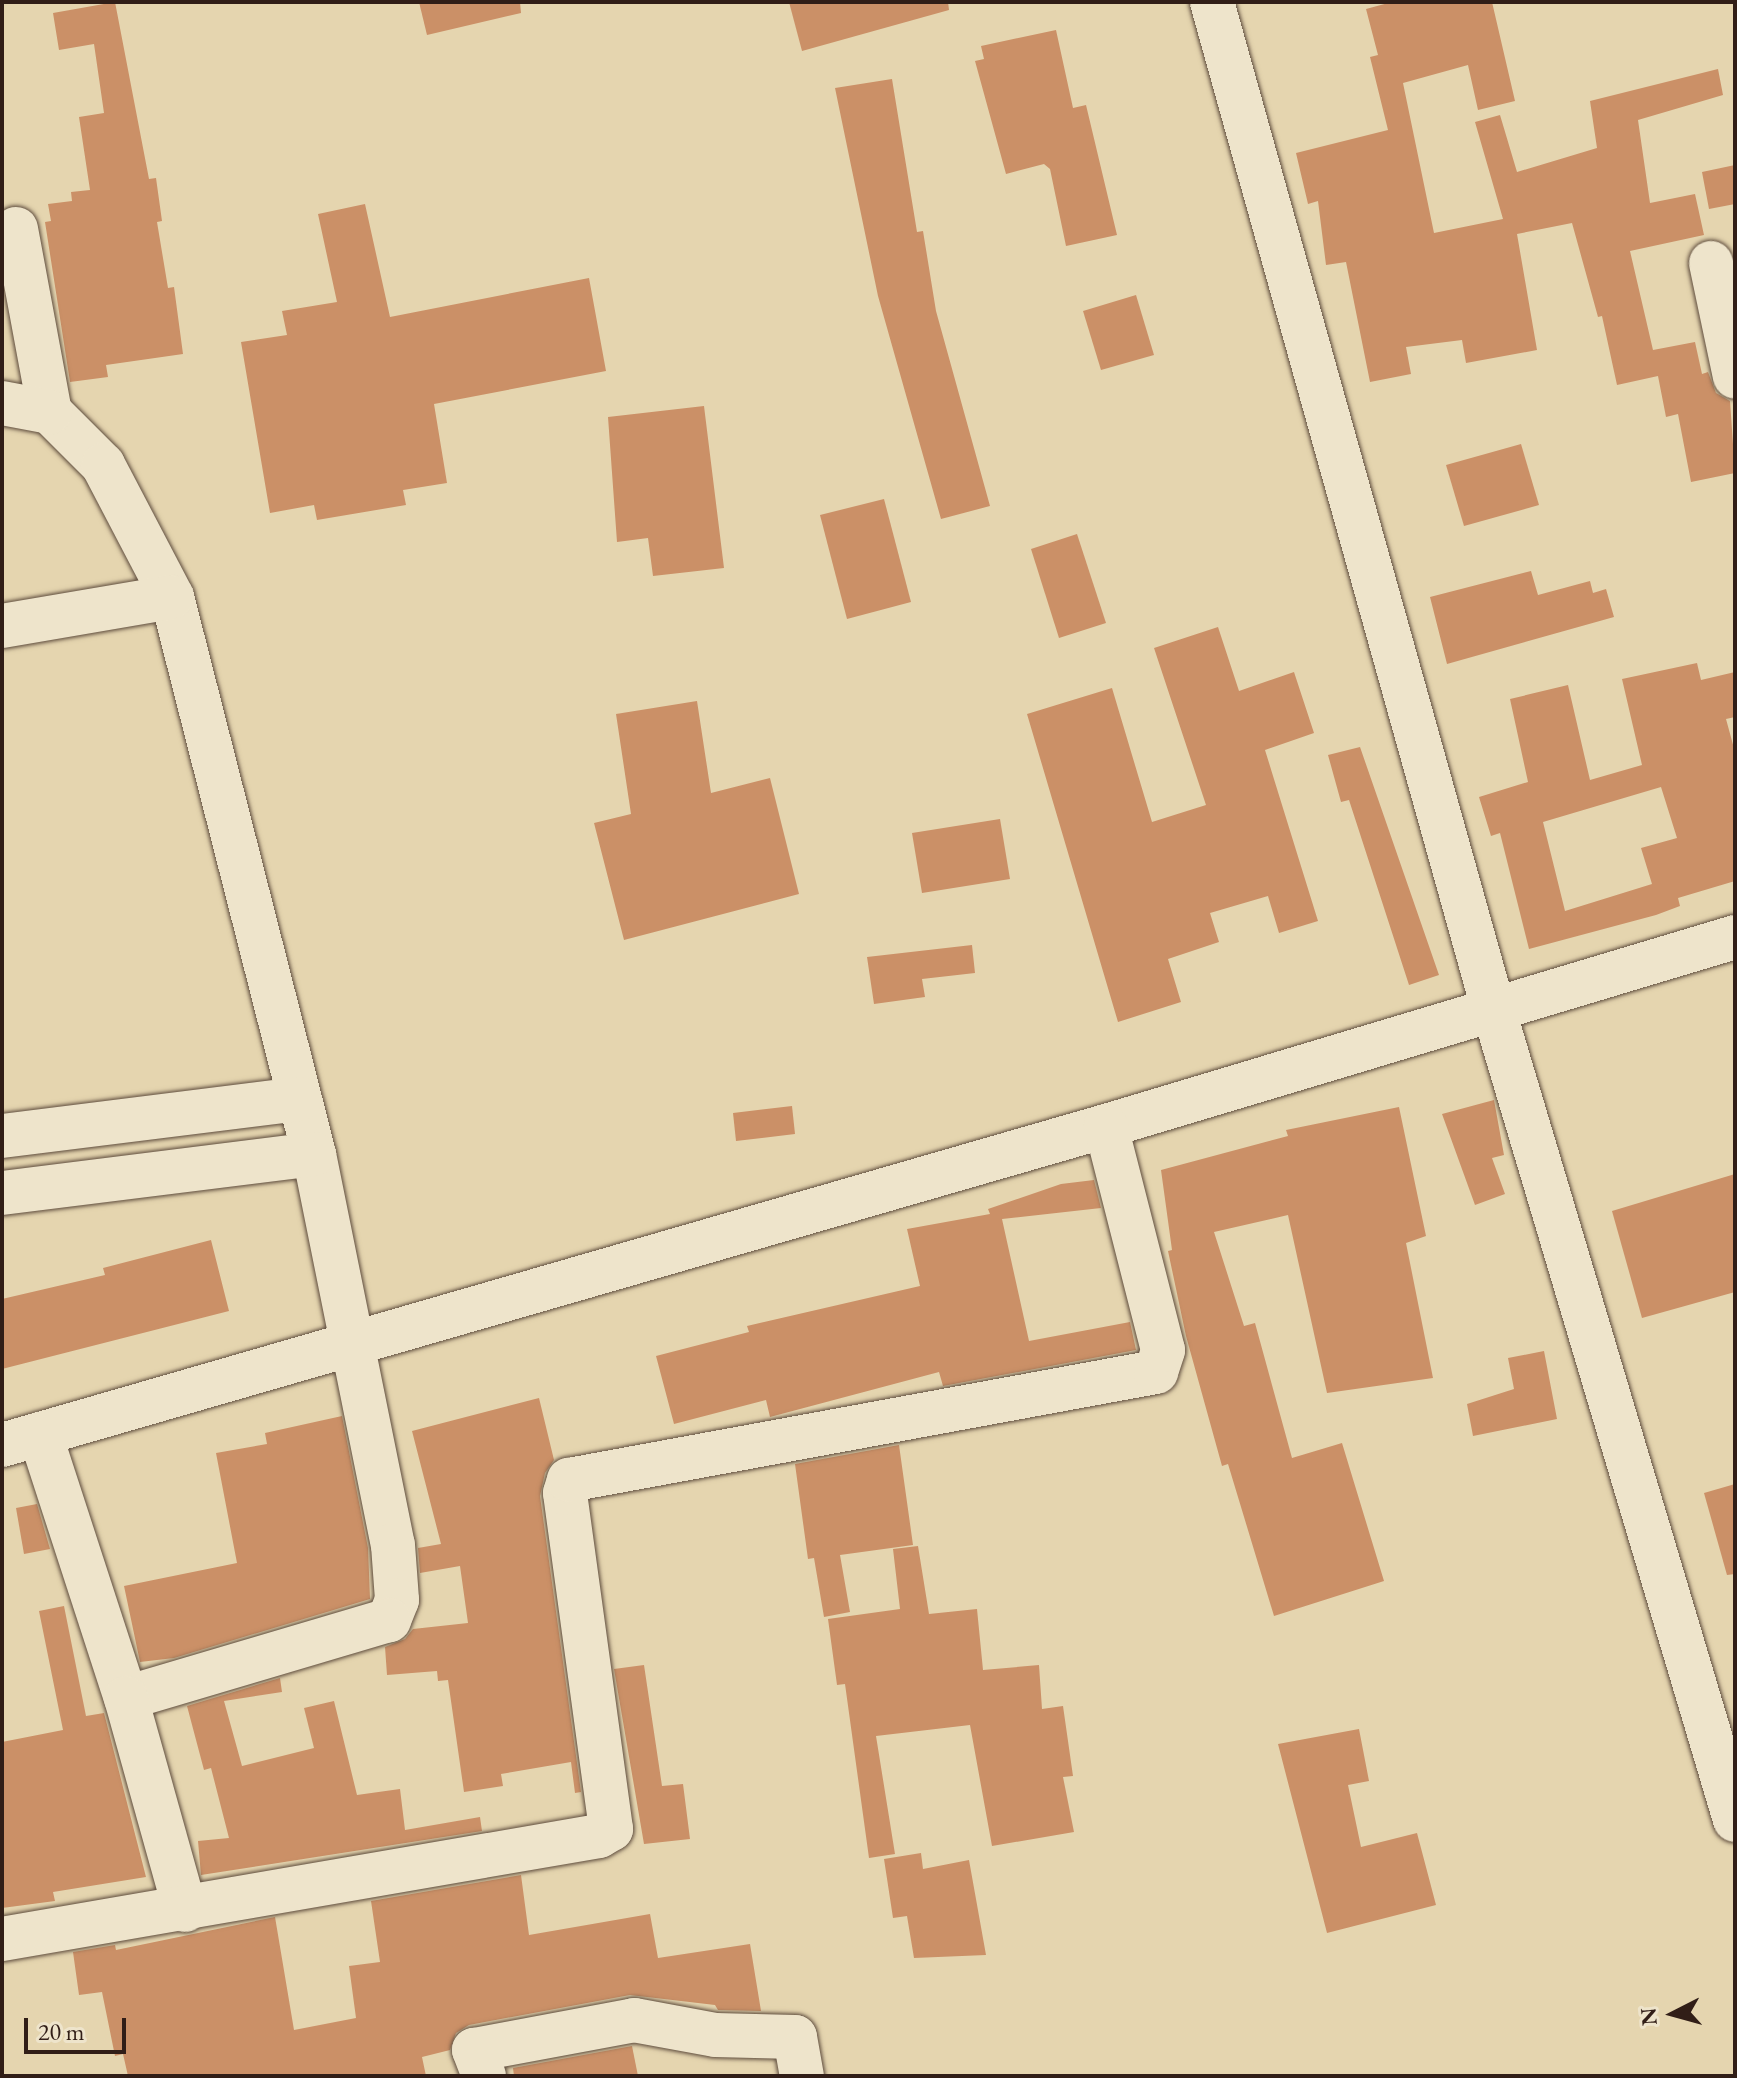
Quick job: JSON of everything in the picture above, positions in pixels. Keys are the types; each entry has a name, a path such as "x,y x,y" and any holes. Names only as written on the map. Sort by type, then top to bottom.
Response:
{"street":[{"path":"1212,2 1494,1011 1735,1820"},
{"path":"16,229 50,412"},
{"path":"1711,263 1735,377"},
{"path":"2,403 50,412 103,465 172,597 314,1154 393,1545 395,1613 380,1624 126,1698"},
{"path":"2,626 172,597"},
{"path":"185,1910 126,1698 21,1440 354,1340 1106,1126 1735,937"},
{"path":"2,1136 300,1099"},
{"path":"2,1939 185,1910 599,1836 611,1829 565,1493 569,1480 1156,1372 1163,1350 1106,1126"},
{"path":"2,1193 314,1154"},
{"path":"484,2076 474,2050 634,2020 715,2035 795,2037 802,2076"}],"building":[{"path":"115,2 149,179 156,178 162,221 157,222 168,288 174,287 183,354 106,365 108,377 70,382 45,222 51,221 48,204 72,201 71,192 90,190 79,117 104,113 94,44 59,50 53,13"},
{"path":"419,2 520,2 521,13 427,35"},
{"path":"789,2 948,2 949,10 802,51"},
{"path":"1392,2 1492,2 1515,101 1478,110 1468,65 1403,83 1434,233 1503,219 1475,122 1500,115 1517,172 1597,148 1590,101 1718,69 1723,95 1638,120 1650,203 1695,194 1704,235 1630,251 1653,350 1695,342 1702,374 1708,372 1716,393 1730,401 1735,473 1691,482 1678,414 1666,417 1658,376 1617,385 1602,316 1598,317 1572,223 1517,234 1537,350 1466,363 1462,340 1406,347 1411,374 1370,382 1346,262 1326,265 1318,201 1308,204 1296,153 1388,130 1370,57 1378,55 1366,9"},
{"path":"1056,30 1073,108 1086,105 1117,235 1066,246 1050,169 1044,164 1006,174 975,61 984,59 981,46"},
{"path":"892,79 917,232 923,231 936,311 990,506 941,519 878,296 835,88"},
{"path":"1735,165 1735,204 1709,209 1702,172"},
{"path":"365,204 390,317 589,278 606,371 434,404 447,483 403,490 406,505 317,520 314,505 270,513 241,342 287,335 282,311 337,302 318,214"},
{"path":"1136,295 1154,355 1101,370 1083,311"},
{"path":"704,406 724,568 653,576 648,538 617,542 608,417"},
{"path":"1521,444 1539,505 1464,526 1446,465"},
{"path":"884,499 911,602 847,619 820,515"},
{"path":"1077,534 1106,623 1059,638 1031,549"},
{"path":"1531,571 1538,595 1590,581 1593,593 1606,589 1614,617 1447,664 1430,597"},
{"path":"1218,627 1239,691 1294,672 1314,733 1265,750 1318,921 1279,933 1268,896 1210,913 1219,942 1168,959 1181,1002 1118,1022 1027,714 1112,688 1152,822 1206,805 1154,648"},
{"path":"1697,663 1701,680 1735,672 1735,717 1726,719 1735,752 1735,881 1678,898 1680,906 1656,915 1529,949 1500,833 1491,836 1479,797 1528,782 1510,699 1568,685 1590,780 1642,765 1622,679","holes":["1661,787 1677,838 1641,848 1652,884 1565,911 1543,822"]},
{"path":"697,701 711,793 770,778 799,894 624,940 594,823 631,814 616,714"},
{"path":"1360,747 1439,975 1409,985 1349,800 1341,802 1328,755"},
{"path":"1000,819 1010,879 922,893 912,833"},
{"path":"972,945 975,973 922,979 925,997 874,1004 867,957"},
{"path":"1494,1100 1504,1155 1492,1158 1505,1194 1475,1205 1442,1114"},
{"path":"792,1106 795,1134 736,1141 733,1113"},
{"path":"1399,1107 1426,1236 1406,1243 1433,1378 1327,1393 1288,1215 1214,1232 1244,1326 1255,1323 1292,1458 1342,1443 1384,1581 1274,1616 1228,1464 1222,1466 1186,1336 1168,1251 1172,1250 1161,1170 1288,1136 1286,1130"},
{"path":"1735,1174 1735,1292 1642,1318 1612,1211"},
{"path":"1094,1180 1101,1208 1002,1219 1029,1341 1130,1322 1136,1350 943,1386 939,1372 770,1417 766,1400 674,1424 656,1356 749,1332 747,1326 920,1286 907,1229 990,1214 988,1209 1061,1184"},
{"path":"211,1240 229,1311 2,1369 2,1299 105,1275 103,1268"},
{"path":"1544,1351 1557,1419 1473,1436 1467,1404 1514,1389 1508,1358"},
{"path":"539,1398 554,1460 545,1473 540,1496 581,1792 575,1793 571,1762 501,1774 503,1786 464,1792 448,1680 438,1681 437,1671 387,1675 385,1647 405,1639 413,1629 468,1623 460,1566 420,1573 418,1548 441,1544 412,1431"},
{"path":"342,1416 368,1548 370,1599 174,1658 140,1662 124,1586 237,1563 216,1453 267,1444 265,1433"},
{"path":"899,1445 913,1545 840,1555 850,1612 824,1617 814,1558 808,1559 795,1464"},
{"path":"1735,1484 1735,1574 1727,1575 1704,1493"},
{"path":"37,1504 50,1549 24,1554 16,1508"},
{"path":"918,1546 929,1614 977,1609 983,1670 1039,1665 1042,1709 1063,1706 1073,1776 1063,1777 1074,1832 992,1846 970,1725 876,1736 895,1854 869,1858 845,1684 837,1685 828,1619 900,1609 893,1549"},
{"path":"64,1606 86,1716 104,1713 146,1877 53,1892 55,1901 2,1908 2,1742 63,1730 39,1611"},
{"path":"644,1665 662,1786 683,1784 690,1839 644,1844 614,1669"},
{"path":"280,1678 282,1692 224,1701 242,1766 314,1748 304,1708 334,1701 357,1795 400,1789 405,1830 480,1817 482,1831 201,1875 198,1841 229,1838 211,1768 204,1770 187,1706"},
{"path":"1359,1729 1369,1781 1348,1785 1361,1847 1417,1833 1436,1905 1327,1933 1278,1744"},
{"path":"921,1853 923,1869 969,1860 986,1955 914,1958 907,1916 893,1918 884,1859"},
{"path":"521,1875 529,1935 650,1914 658,1958 750,1944 761,2011 718,2010 715,2005 630,1995 469,2025 456,2033 450,2050 422,2057 426,2076 128,2076 123,2054 115,2056 102,1992 79,1995 73,1952 115,1945 116,1950 275,1917 294,2030 356,2018 349,1966 380,1962 371,1901"},
{"path":"632,2046 638,2076 514,2076 513,2068"}]}
